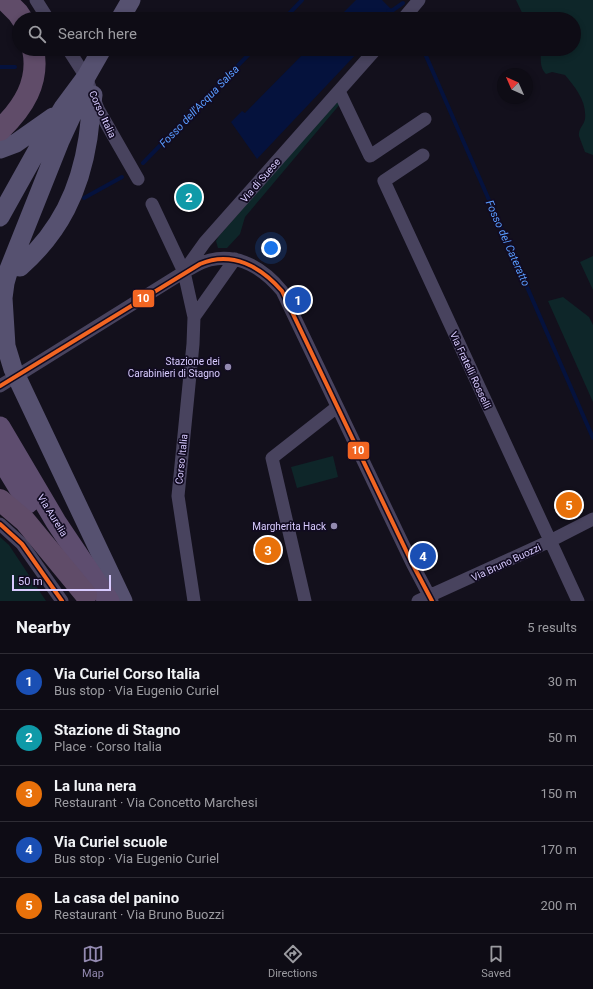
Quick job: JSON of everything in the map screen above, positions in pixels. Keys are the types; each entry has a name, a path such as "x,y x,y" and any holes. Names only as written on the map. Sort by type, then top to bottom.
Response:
{"highway":[{"path":"5,0 17,12"},
{"path":"0,130 14,117 27,98 34,76 33,56"},
{"path":"0,500 25,521 87,598"}],"main road":[{"path":"124,12 131,0"},
{"path":"0,217 39,147 63,108 86,77 98,56"},
{"path":"86,77 78,102 60,141 9,269 3,298 4,323 6,346 13,369 123,601"},
{"path":"20,267 52,234 63,218 74,193 88,138 93,95"},
{"path":"0,149 16,143 47,123 63,108"},
{"name":"Via Aurelia","path":"0,427 56,522 109,601"},
{"name":"Via Aurelia","path":"0,457 87,598"}],"street":[{"path":"36,0 44,12"},
{"path":"409,12 420,0"},
{"name":"Corso Italia","path":"72,56 86,77 101,115 138,179"},
{"name":"Via di Suese","path":"184,272 205,242 370,56"},
{"path":"339,91 370,156 425,119"},
{"name":"Via Fratelli Rosselli","path":"423,155 384,181 578,601"},
{"name":"Corso Italia","path":"152,204 184,272 194,317 193,344 178,496 194,601"},
{"path":"194,317 235,259"},
{"path":"25,371 184,272 210,260 235,259 258,268 271,278 282,291 409,557 431,599"},
{"path":"305,601 272,458 337,407"},
{"name":"Via Bruno Buozzi","path":"418,601 431,599 593,519"},
{"path":"0,524 22,544 62,601"}],"green space":[{"path":"516,0 593,0 593,155 585,152 579,136 579,131 585,119 584,106 580,95 565,75 552,72 546,74 542,68 541,62 541,56 581,56 581,12 522,12"},
{"path":"336,102 341,103 245,217 240,234 227,248 218,248 216,241 219,236"},
{"path":"593,256 593,290 580,262"},
{"path":"563,297 589,317 593,325 593,402 548,301"},
{"path":"333,456 338,477 297,488 291,467"},
{"path":"0,537 9,545 46,601 0,601"}],"shaded area":[{"path":"356,0 382,0 394,12 344,12"},
{"path":"301,56 354,56 257,159 231,122 242,111 245,113"}],"waterway":[{"name":"Fosso dell'Acqua Salsa","path":"291,12 302,0"},
{"path":"388,11 393,10 403,3"},
{"name":"Fosso dell'Acqua Salsa","path":"143,163 247,56"},
{"name":"Fosso del Cateratto","path":"426,56 593,438"},
{"path":"0,67 15,67"},
{"name":"Fosso dell'Acqua Salsa","path":"84,198 122,177"}],"transit line":[{"name":"10","path":"0,386 200,264 212,260 223,259 245,263 265,275 282,291 412,563 432,601"},
{"name":"10","path":"0,524 22,544 62,601"}],"place":[{"name":"Stazione di Stagno","path":"189,197"},
{"name":"Via Curiel Corso Italia","path":"298,300"},
{"name":"Stazione dei Carabinieri di Stagno","path":"228,367"},
{"name":"La casa del panino","path":"569,505"},
{"name":"Margherita Hack","path":"334,526"},
{"name":"La luna nera","path":"268,550"},
{"name":"Via Curiel scuole","path":"423,556"}]}
